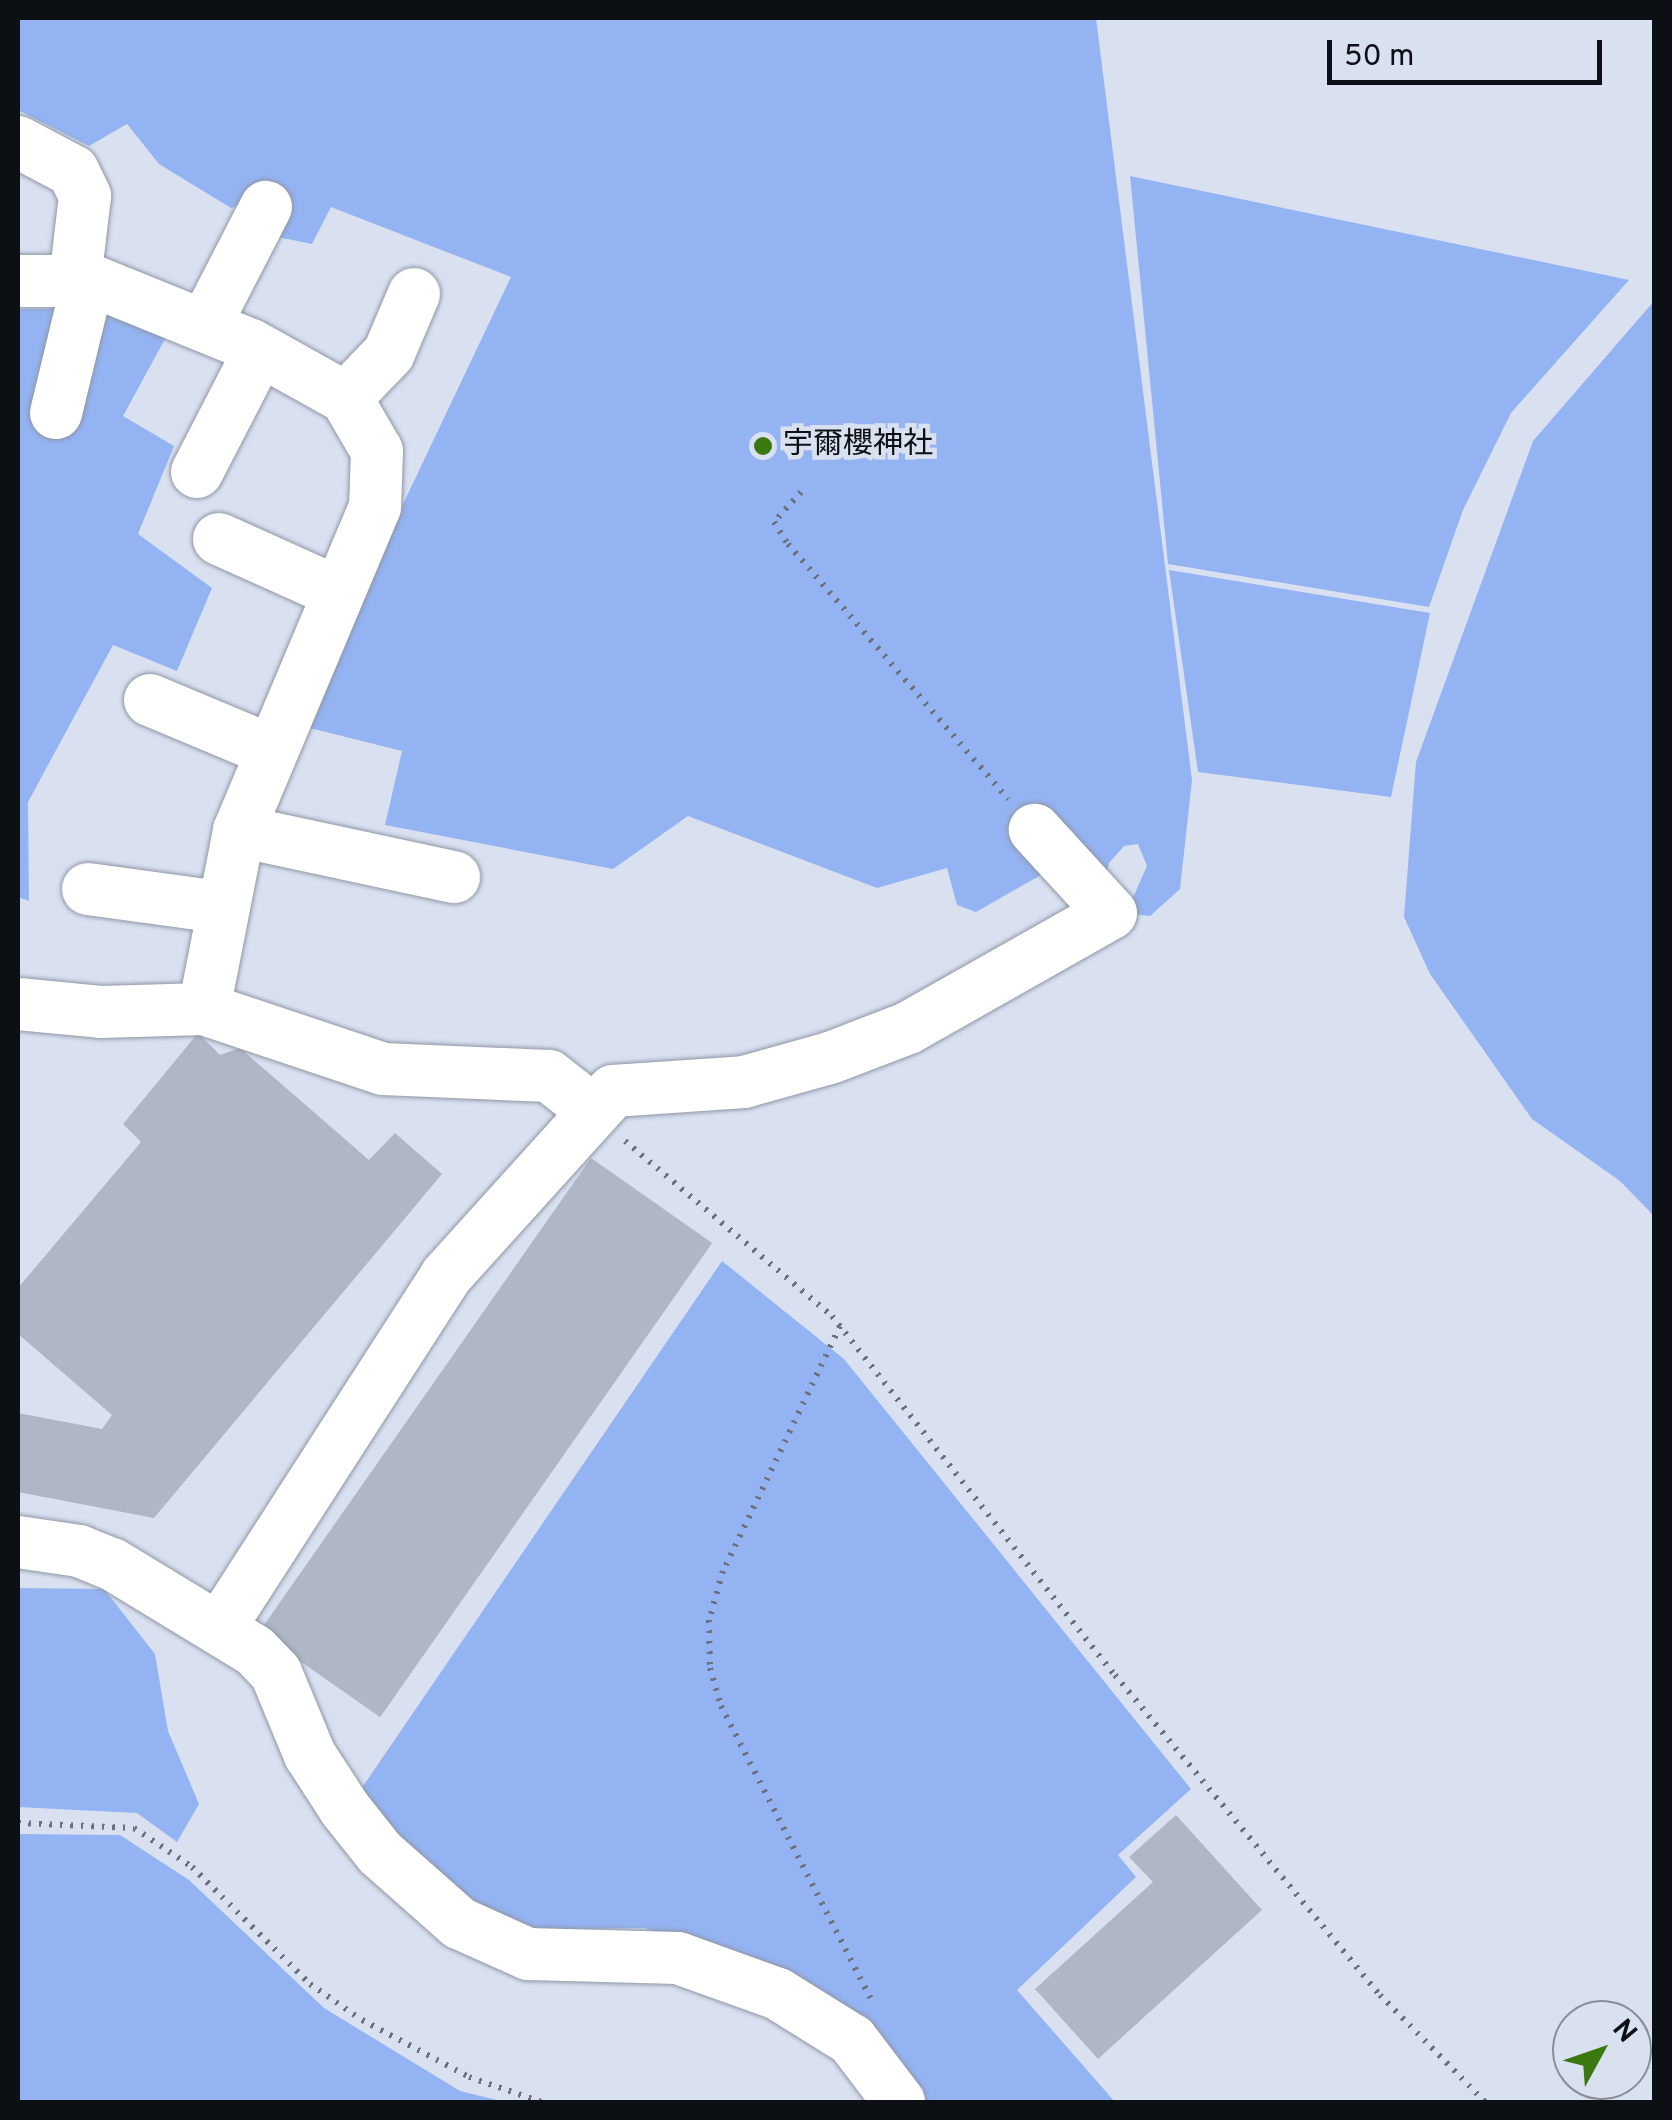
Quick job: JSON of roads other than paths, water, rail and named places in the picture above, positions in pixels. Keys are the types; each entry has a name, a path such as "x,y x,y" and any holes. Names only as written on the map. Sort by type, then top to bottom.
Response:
{"street":[{"path":"18,142 72,171 84,196 82,280 56,412"},
{"path":"205,325 266,206"},
{"path":"18,282 82,280 205,325 260,350 346,398 377,450 380,478 375,507 239,831 220,907 204,1009"},
{"path":"346,398 389,353 414,294"},
{"path":"197,472 260,350"},
{"path":"219,538 337,592"},
{"path":"150,700 272,752"},
{"path":"220,1627 446,1276 613,1091 744,1082 908,1028 1111,912 1036,830"},
{"path":"239,831 454,877"},
{"path":"88,890 220,907"},
{"path":"18,1004 101,1012 204,1009 384,1069 549,1076 594,1111"},
{"path":"18,1542 79,1550 112,1564 220,1627 276,1673 310,1755 368,1839 459,1923 528,1954 678,1958 714,1969 815,2011 887,2085"}],"place":[{"name":"宇爾櫻神社","path":"763,446"}]}
